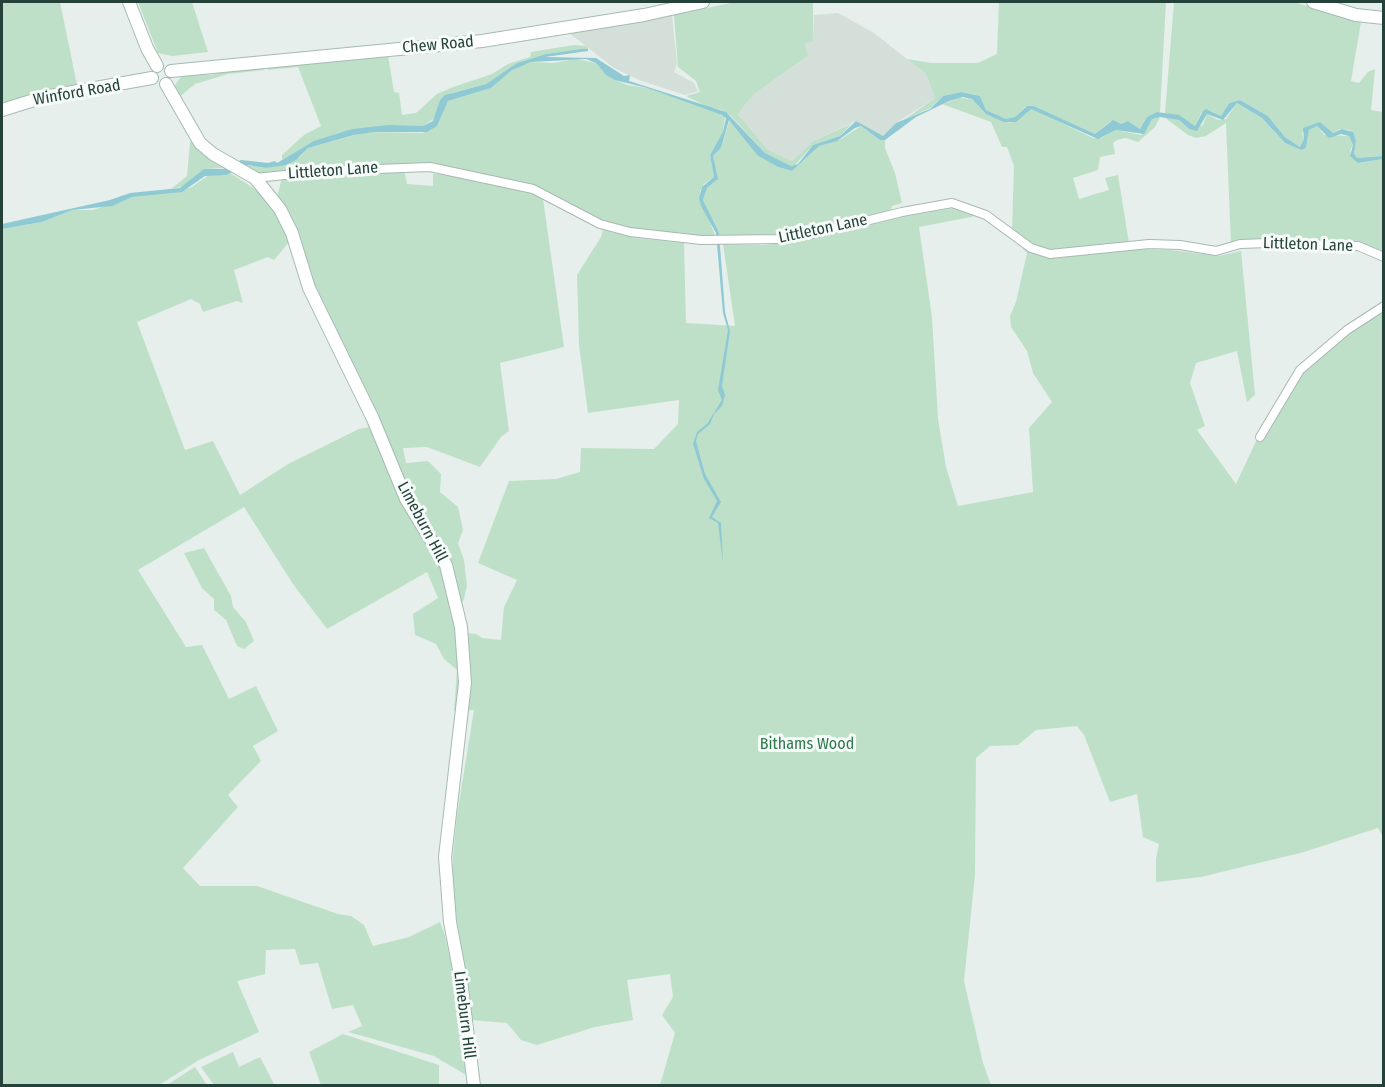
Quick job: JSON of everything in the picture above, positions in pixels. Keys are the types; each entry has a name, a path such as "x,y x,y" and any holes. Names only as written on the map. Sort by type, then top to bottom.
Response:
{"street":[{"path":"129,2 158,84 165,84 171,78 171,71 165,66 155,72"},
{"name":"Chew Road","path":"171,71 482,41 644,15 703,2"},
{"path":"1313,2 1356,15 1383,18"},
{"name":"Winford Road","path":"2,110 44,97 155,72"},
{"name":"Limeburn Hill","path":"165,84 200,143 250,175 280,209 292,232 309,288 373,419 406,499 446,565 461,627 465,683 446,857 450,922 461,980 474,1086"},
{"name":"Littleton Lane","path":"250,175 430,166 533,189 610,227 630,232 701,240 791,237 952,203 986,215 1031,248 1050,255 1149,244 1180,245 1216,251 1240,244 1268,243 1358,246 1383,257"},
{"path":"1260,437 1300,370 1368,314 1383,306"}],"shaded area":[{"path":"838,13 874,33 926,74 935,98 896,123 886,135 880,136 856,121 813,141 792,161 768,150 738,114 753,95 807,57 805,44 813,42 814,15"},
{"path":"672,15 677,63 674,72 694,83 698,91 685,95 639,80 614,68 569,33"}],"green space":[{"path":"2,2 60,2 77,85 2,104"},
{"path":"138,2 192,2 208,52 172,56 158,53"},
{"path":"735,2 813,2 813,42 805,44 808,56 753,95 738,114 768,150 792,161 813,141 851,124 840,136 813,145 795,165 791,166 765,153 731,116 722,110 708,107 686,96 700,92 696,81 678,67 674,15"},
{"path":"999,2 1166,2 1160,112 1147,117 1140,129 1128,121 1121,124 1111,121 1095,134 1034,106 1025,107 1015,117 1006,119 986,110 980,96 961,92 943,96 930,108 904,120 935,98 926,74 907,59 931,63 978,63 997,54"},
{"path":"1174,2 1294,2 1361,22 1351,81 1359,83 1368,72 1375,69 1371,110 1383,112 1383,156 1357,158 1354,154 1356,141 1350,130 1340,129 1333,133 1320,122 1302,133 1304,139 1300,147 1285,137 1268,116 1240,100 1229,103 1221,116 1211,111 1201,113 1195,126 1186,120 1165,113"},
{"path":"574,45 587,46 588,49 546,54 517,63 486,84 451,93 440,100 435,118 423,126 352,129 304,147 282,160 282,155 304,135 321,126 298,67 268,70 269,66 388,55 394,92 399,93 402,115 416,113 437,94 492,74 508,64 530,57 531,52"},
{"path":"576,59 596,63 606,75 627,85 647,88 725,116 723,133 710,155 714,177 704,184 700,191 701,206 706,211 716,238 641,232 600,222 533,186 425,163 308,169 256,175 242,168 248,165 266,168 286,164 300,157 308,148 366,132 423,133 448,101 491,88 514,68 531,62 553,63"},
{"path":"262,67 264,70 228,74 195,84 178,98 174,92 175,85 184,73 211,75 223,71"},
{"path":"959,98 972,99 986,114 1010,123 1028,109 1033,109 1093,138 1101,138 1116,130 1141,135 1152,119 1160,117 1155,127 1138,142 1126,138 1117,140 1113,143 1115,154 1100,157 1098,170 1073,178 1079,199 1109,190 1105,178 1118,175 1129,243 1048,250 1031,244 1012,231 1014,166 1007,147 1002,147 991,122 942,104"},
{"path":"1237,103 1262,118 1285,143 1301,150 1306,148 1309,130 1317,126 1324,135 1349,136 1353,145 1350,151 1351,157 1360,163 1383,159 1383,251 1360,243 1339,241 1231,244 1226,123 1206,136 1196,138 1188,135 1164,117 1179,120 1189,129 1203,125 1207,114 1218,120 1226,119"},
{"path":"730,119 758,156 778,167 792,171 819,146 841,139 861,126 880,140 885,140 885,148 895,173 902,203 892,206 891,210 812,231 772,236 719,238 703,200 707,188 717,180 713,156 721,148"},
{"path":"190,142 194,142 226,168 204,169 186,186 171,189 187,176"},
{"name":"Bithams Wood","path":"404,169 407,184 433,186 433,174 467,175 531,191 543,199 564,347 500,363 509,431 501,437 480,467 427,447 403,448 406,463 428,461 441,474 440,492 458,507 463,530 458,543 464,560 467,586 464,599 455,614 465,633 476,634 482,638 501,640 504,607 517,580 478,563 509,481 556,479 580,472 581,448 654,449 678,424 679,400 588,413 579,345 577,275 603,230 636,238 684,243 686,323 735,326 723,244 763,245 793,242 891,219 954,208 976,216 919,227 932,317 938,419 946,467 958,506 1033,492 1029,428 1052,402 1033,373 1027,351 1011,327 1010,316 1016,302 1027,253 1022,248 1049,256 1141,249 1219,256 1241,251 1255,395 1247,402 1237,351 1196,363 1190,383 1205,426 1197,430 1236,484 1257,439 1306,369 1346,334 1383,311 1383,837 1378,828 1304,852 1201,877 1156,882 1156,859 1159,844 1143,837 1137,794 1110,802 1084,735 1077,726 1036,730 1018,745 990,746 976,758 975,875 964,981 983,1063 991,1085 660,1085 675,1033 662,1015 673,997 670,974 627,980 633,1020 595,1027 537,1045 521,1040 507,1023 471,1020 453,895 453,856 457,815 474,710 454,711 457,670 444,659 436,644 415,635 413,614 438,598 427,572 327,629 293,584 244,507 138,570 186,647 202,645 229,699 256,686 278,731 253,746 261,761 228,795 238,807 183,868 200,886 257,886 338,914 351,916 364,925 373,946 409,937 440,922 457,991 466,1075 434,1056 348,1032 362,1026 353,1005 332,1009 318,963 300,965 295,949 266,950 265,974 237,981 259,1032 199,1060 159,1085 2,1086 2,229 42,222 72,210 93,210 132,197 190,188 209,175 230,173 258,191 274,209 289,242 274,260 268,257 234,270 243,303 237,301 203,312 200,304 191,299 137,322 185,450 213,441 240,495 288,464 359,429 369,427 373,433 384,428 314,286 294,221 287,207 277,197 282,178"},
{"path":"204,548 231,596 233,607 246,622 254,641 244,649 237,646 226,620 214,610 214,599 202,588 184,553"},
{"path":"343,1034 439,1065 439,1085 321,1085 309,1052"},
{"path":"233,1052 239,1067 260,1057 274,1084 214,1085 201,1067"},
{"path":"195,1067 207,1085 167,1085 190,1070"}],"water":[{"path":"588,49 588,51 545,57 596,58 624,76 630,75 629,81 726,112 765,153 791,166 798,164 813,145 840,136 856,121 883,136 896,123 930,109 943,96 961,92 980,96 986,110 1006,119 1015,117 1027,106 1034,106 1095,134 1113,120 1121,124 1128,121 1140,129 1147,117 1157,112 1179,115 1195,126 1206,109 1221,116 1229,103 1240,100 1268,116 1285,137 1300,147 1304,139 1303,128 1320,122 1333,133 1342,129 1353,132 1356,141 1354,154 1357,158 1383,156 1383,159 1358,163 1350,156 1353,145 1349,136 1341,134 1329,138 1317,126 1309,130 1306,148 1301,150 1285,143 1262,118 1237,103 1223,120 1207,114 1197,131 1189,129 1179,120 1160,117 1152,119 1144,134 1116,130 1098,139 1031,109 1016,122 1004,122 986,114 972,99 963,97 949,101 916,117 885,140 880,140 861,126 855,128 837,141 819,146 792,171 778,167 758,156 729,120 721,148 713,156 718,179 707,188 703,200 719,233 725,312 730,331 722,386 725,395 722,406 714,414 710,424 698,434 696,441 705,474 721,502 712,517 721,523 723,564 718,523 709,518 717,501 704,479 693,444 697,432 707,424 722,400 718,390 728,330 723,313 716,233 699,198 702,187 714,177 710,155 723,132 726,118 722,115 647,88 615,80 606,75 596,63 586,59 531,62 512,70 491,88 448,101 437,126 427,132 373,132 354,135 308,148 296,160 286,165 266,168 248,165 226,175 205,176 182,192 132,197 112,206 72,210 42,222 2,229 2,224 110,200 130,193 180,188 204,169 223,169 241,160 268,163 275,161 277,163 314,141 352,129 388,125 423,126 433,121 440,100 445,95 486,84 517,63 546,54"}]}
